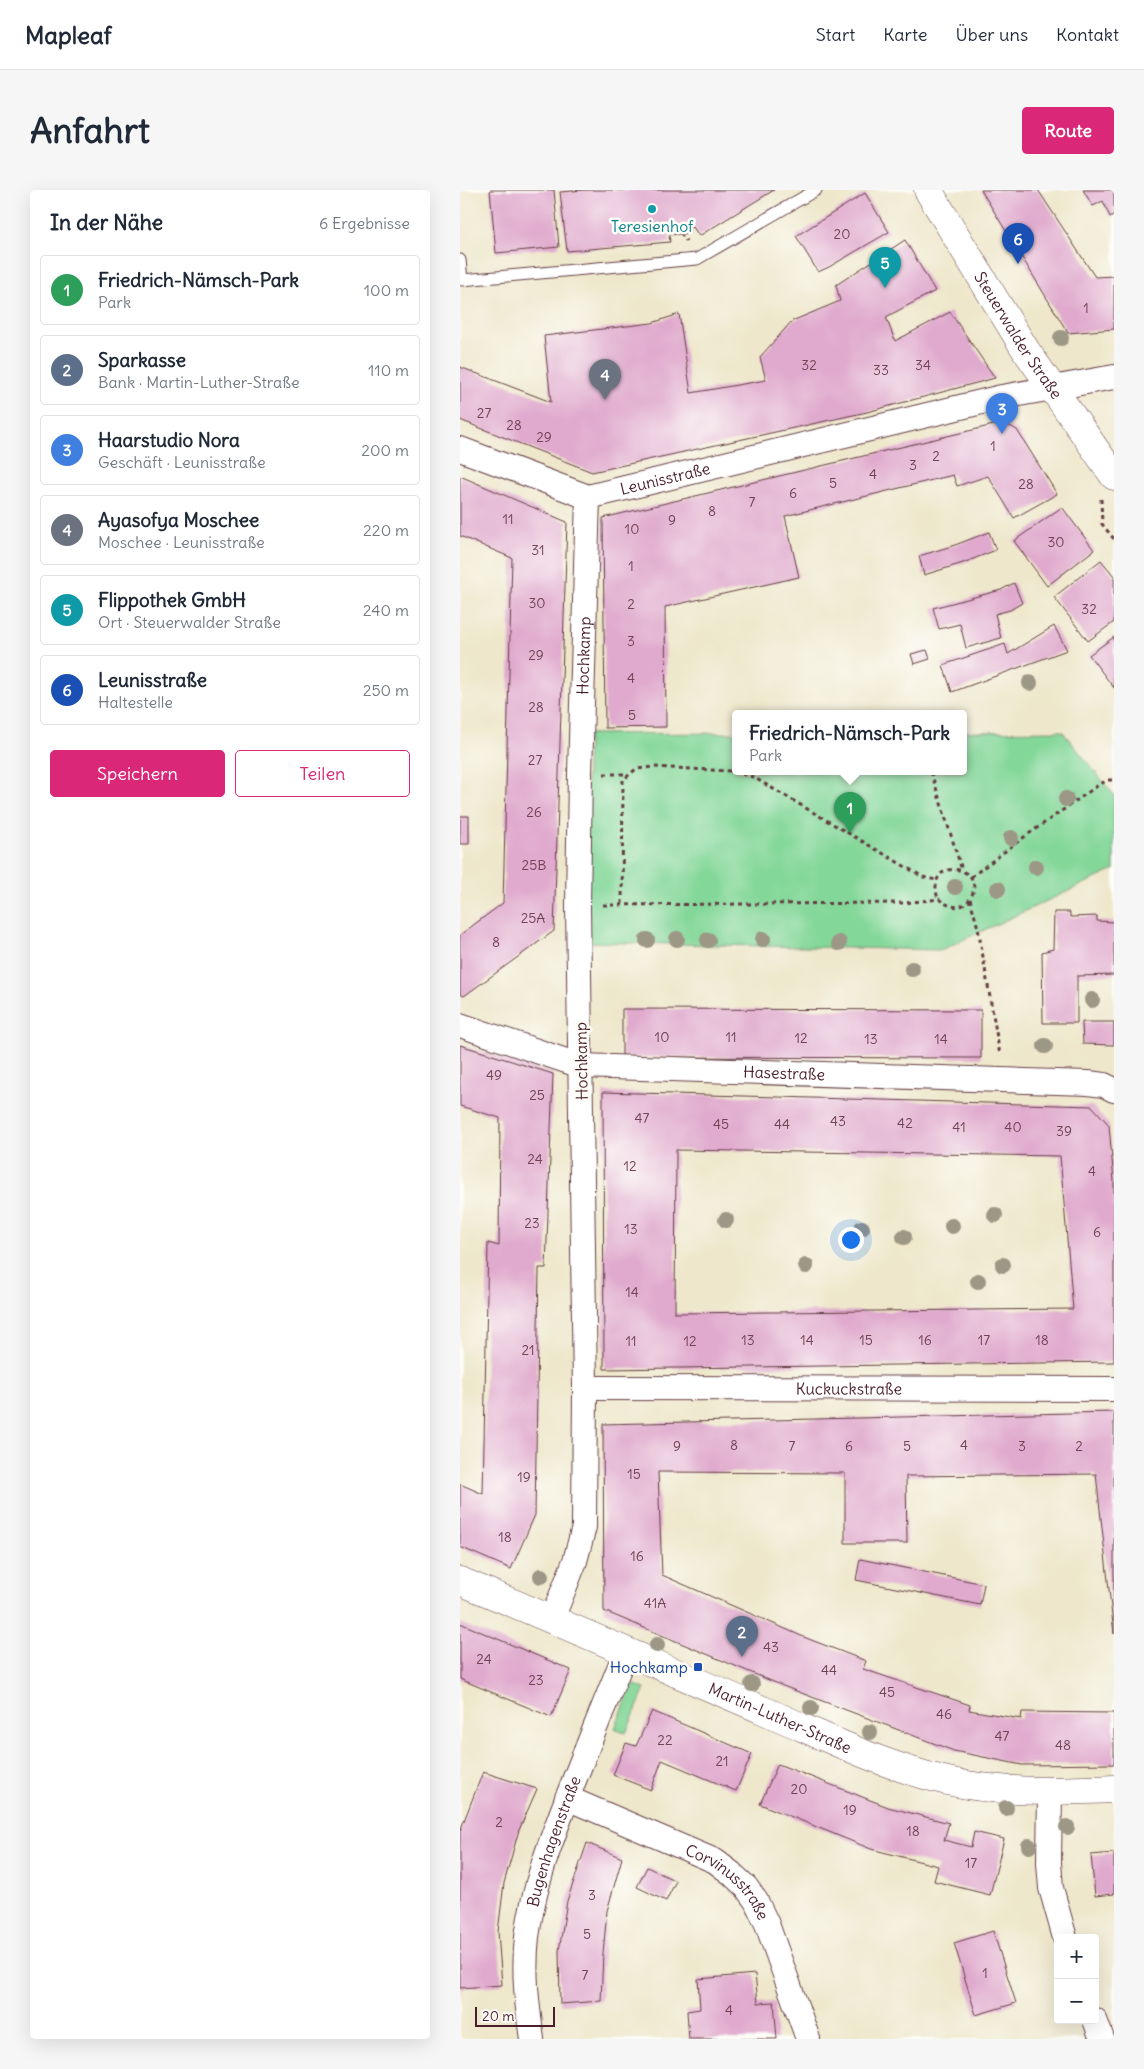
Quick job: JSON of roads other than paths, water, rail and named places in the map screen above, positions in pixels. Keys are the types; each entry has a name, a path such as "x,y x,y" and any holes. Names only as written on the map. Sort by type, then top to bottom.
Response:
{"street":[{"name":"Steuerwalder Straße","path":"928,190 1025,349 1114,476"},
{"name":"Leunisstraße","path":"588,497 1002,397 1052,386 1114,377"},
{"path":"460,449 588,497"},
{"name":"Hochkamp","path":"552,1619 575,1561 584,1527 585,1388 578,906 588,497"},
{"name":"Hasestraße","path":"460,1025 581,1066 1088,1083 1104,1085 1114,1090"},
{"name":"Kuckuckstraße","path":"585,1388 1114,1389"},
{"name":"Martin-Luther-Straße","path":"460,1581 852,1748 924,1775 967,1785 1050,1791 1114,1790"},
{"name":"Bugenhagenstraße","path":"532,2039 526,1998 527,1938 537,1880 626,1651"},
{"path":"1050,1791 1049,1863 1051,1888 1063,1934"},
{"name":"Corvinusstraße","path":"568,1798 715,1861 746,1887 768,1924 808,2039"},
{"path":"1096,2024 1102,2039"}],"lane":[{"path":"460,260 462,280 697,258 816,190"}],"place":[{"name":"Teresienhof","path":"652,209"},
{"name":"Leunisstraße","path":"1018,264"},
{"name":"Flippothek GmbH","path":"885,288"},
{"name":"Ayasofya Moschee","path":"605,400"},
{"name":"Haarstudio Nora","path":"1002,434"},
{"name":"Friedrich-Nämsch-Park","path":"850,833"},
{"name":"Sparkasse","path":"742,1657"},
{"name":"Hochkamp","path":"698,1667"}]}
